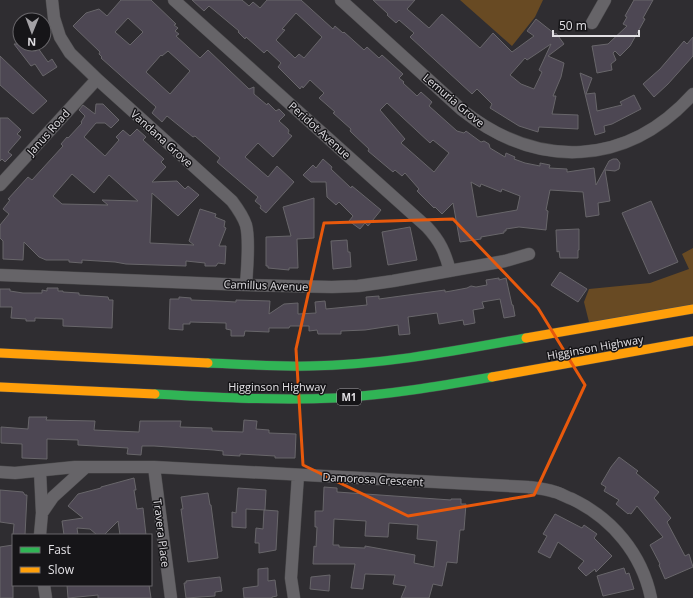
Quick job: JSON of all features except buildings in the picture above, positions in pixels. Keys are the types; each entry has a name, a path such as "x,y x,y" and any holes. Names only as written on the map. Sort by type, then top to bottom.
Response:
{"highway":[{"name":"Higginson Highway","path":"0,353 309,366 366,362 429,355 693,309"},
{"name":"Higginson Highway","path":"0,387 230,398 335,398 400,392 447,385 693,341"}],"street":[{"name":"Vandana Grove","path":"52,0 54,18 60,37 70,53 232,201 241,214 246,227 248,241 246,285"},
{"name":"Peridot Avenue","path":"174,0 427,227 438,240 447,259 450,271"},
{"name":"Lemuria Grove","path":"341,0 462,110 491,131 514,141 538,148 561,152 580,152 602,150 624,144 644,135 682,106 693,94"},
{"path":"592,23 605,0"},
{"name":"Janus Road","path":"0,185 97,79"},
{"name":"Camillus Avenue","path":"0,274 302,287 358,286 392,282 505,261 530,254"},
{"path":"42,513 62,487 86,467"},
{"name":"Damorosa Crescent","path":"0,472 15,473 86,467 154,468 528,487 555,492 579,502 598,514 616,530 630,548 643,569 651,598"},
{"name":"Travera Place","path":"154,468 171,598"},
{"path":"40,471 42,513 40,534"},
{"path":"294,598 291,578 298,475"},
{"path":"44,586 46,598"}],"highlighted area":[{"path":"453,219 538,308 585,385 534,495 408,516 303,465 296,349 324,223"}],"shaded area":[{"path":"460,0 543,0 535,17 512,46"},
{"path":"693,248 693,307 590,326 584,302 589,289 650,283 689,269 682,254"}],"traffic: fast":[{"path":"208,363 271,366 364,363 472,348 526,338"},
{"path":"155,394 268,399 355,397 433,387 492,377"}],"traffic: slow":[{"path":"526,338 693,309"},
{"path":"492,377 693,341"},
{"path":"0,353 208,363"},
{"path":"0,387 155,394"}]}
